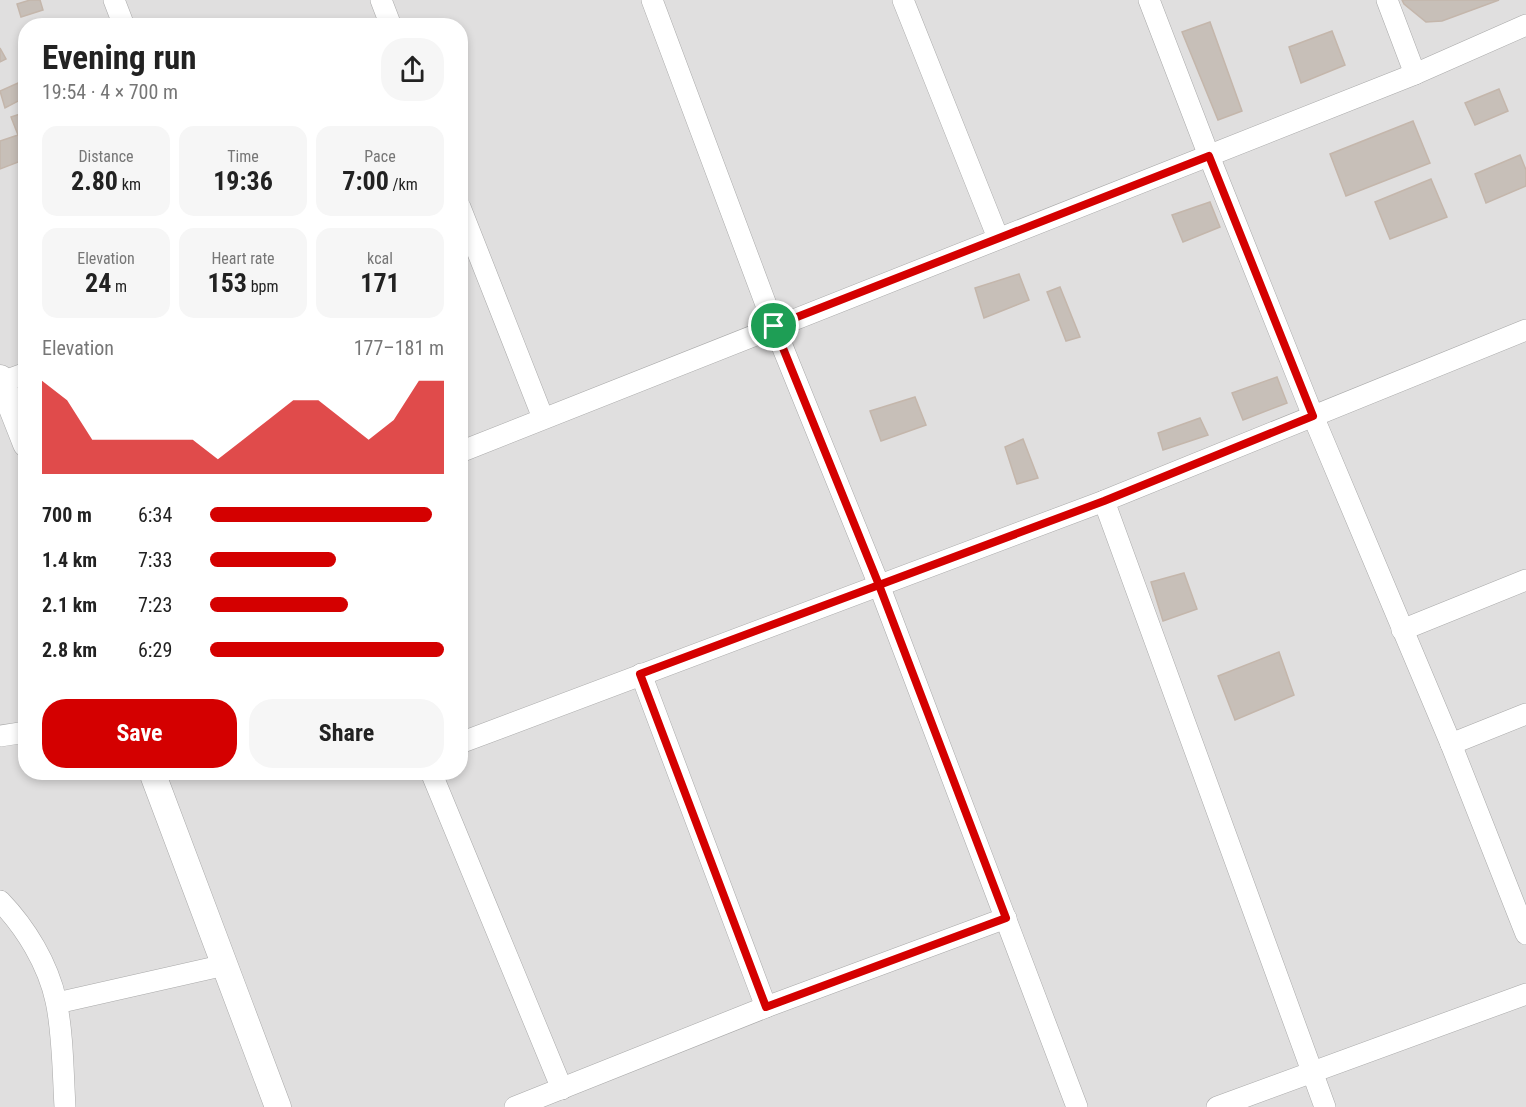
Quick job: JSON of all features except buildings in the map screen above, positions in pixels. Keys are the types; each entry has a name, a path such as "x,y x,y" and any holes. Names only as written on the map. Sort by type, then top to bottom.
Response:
{"street":[{"path":"114,0 121,18"},
{"path":"381,0 388,18"},
{"path":"652,0 774,326 879,585 1077,1107"},
{"path":"903,0 998,238"},
{"path":"1149,0 1313,416 1451,744 1526,934"},
{"path":"1387,0 1415,74"},
{"path":"468,449 1415,74 1526,25"},
{"path":"468,227 543,418"},
{"path":"468,740 1104,501 1526,330"},
{"path":"18,375 1,380 18,424"},
{"path":"1104,501 1325,1107"},
{"path":"1402,630 1526,580"},
{"path":"640,674 766,1007"},
{"path":"1451,744 1526,714"},
{"path":"0,736 18,733"},
{"path":"155,780 279,1107"},
{"path":"434,780 562,1089"},
{"path":"0,901 17,920 33,944 51,983 57,1003 65,1107"},
{"path":"515,1107 766,1007 1006,918"},
{"path":"57,1003 225,965"},
{"path":"1217,1107 1526,994"}],"shaded area":[{"path":"0,0 1526,0 1526,1107 0,1107"}],"route":[{"path":"774,326 879,585 640,674 766,1007 1006,918 879,585 1104,501 1313,416 1209,156 774,326"}]}
